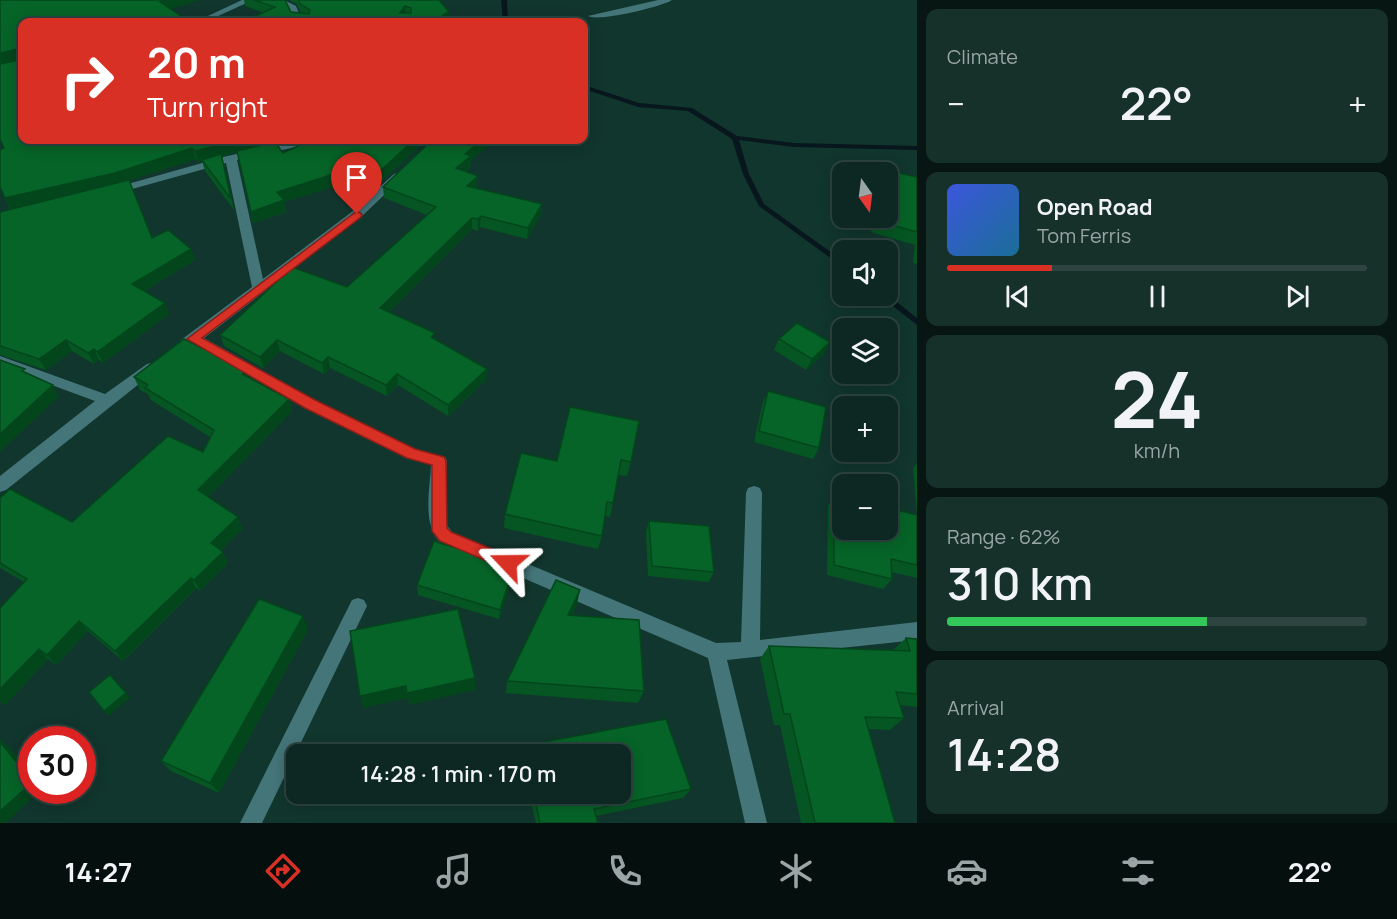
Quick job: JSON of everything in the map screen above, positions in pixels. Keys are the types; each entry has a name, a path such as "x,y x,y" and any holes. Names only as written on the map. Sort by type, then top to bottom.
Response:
{"street":[{"path":"218,18 249,0"},
{"path":"277,0 293,8 296,18"},
{"path":"592,16 620,12 668,0"},
{"path":"101,194 231,158 296,144"},
{"path":"231,158 259,289"},
{"path":"0,485 107,400 193,339 357,214 408,166"},
{"path":"193,339 310,404 412,454 435,459 441,465 438,524 440,531 446,537 716,652 917,631"},
{"path":"0,361 107,400"},
{"path":"750,650 754,494"},
{"path":"251,823 358,606"},
{"path":"716,652 756,823"}],"building":[{"path":"0,0 166,0 160,2 184,18 18,18 18,50 0,53"},
{"path":"254,0 285,0 291,12 309,14 310,10 298,0 439,0 449,12 443,15 449,18 252,18 275,7","holes":["405,6 411,8 411,13 400,13"]},
{"path":"18,60 18,144 224,144 195,151 192,148 115,173 5,198 0,187 0,150 4,148 0,139 0,64"},
{"path":"276,144 283,153 302,144 410,144 369,181 343,171 277,192 284,200 251,212 237,151"},
{"path":"428,144 477,144 465,154 471,156 456,168 478,176 467,186 542,204 528,228 481,216 478,219 472,218 380,308 435,333 431,337 487,369 448,405 397,374 386,385 328,357 322,363 277,340 260,357 220,335 292,267 347,287 436,207 383,187"},
{"path":"221,154 231,199 202,160"},
{"path":"898,173 917,177 917,232 898,227"},
{"path":"129,180 152,238 168,230 191,249 132,284 165,303 97,352 94,349 88,353 66,340 39,359 0,346 0,212"},
{"path":"797,323 830,342 812,359 779,339"},
{"path":"184,339 204,349 208,345 248,368 242,374 289,399 198,490 238,517 211,543 223,552 194,580 191,578 115,651 79,621 47,655 39,649 0,689 0,608 27,579 0,563 0,498 10,489 72,522 168,436 203,452 214,430 145,388 148,385 134,377"},
{"path":"0,360 25,369 22,371 53,385 0,434"},
{"path":"768,391 826,407 819,448 759,431"},
{"path":"570,407 639,421 631,462 621,460 613,503 607,502 602,536 505,514 521,453 557,461"},
{"path":"898,510 917,515 917,565 891,559 892,579 834,565 834,540 898,540"},
{"path":"649,521 709,526 714,572 652,566"},
{"path":"434,541 514,566 500,610 417,585"},
{"path":"556,580 580,590 568,615 639,620 644,691 507,681"},
{"path":"259,599 303,616 210,783 161,761"},
{"path":"458,609 475,678 407,693 406,686 360,696 350,631"},
{"path":"906,638 917,639 917,694 896,692 904,718 865,717 895,823 815,823 790,714 784,714 769,646 910,651"},
{"path":"110,675 126,693 104,711 89,692"},
{"path":"666,719 691,789 631,801 631,744 534,744"},
{"path":"0,742 18,764 18,795 0,811"},
{"path":"536,804 618,804 594,809 598,823 540,823"}],"waterway":[{"path":"504,0 506,18"},
{"path":"588,88 638,105 690,109 735,138"},
{"path":"735,138 794,145 917,148"},
{"path":"735,138 746,174 761,205 832,257"},
{"path":"897,306 917,322"}],"route":[{"path":"357,214 193,339 310,404 412,454 439,461 441,465 438,524 440,531 446,537 508,563"}]}
